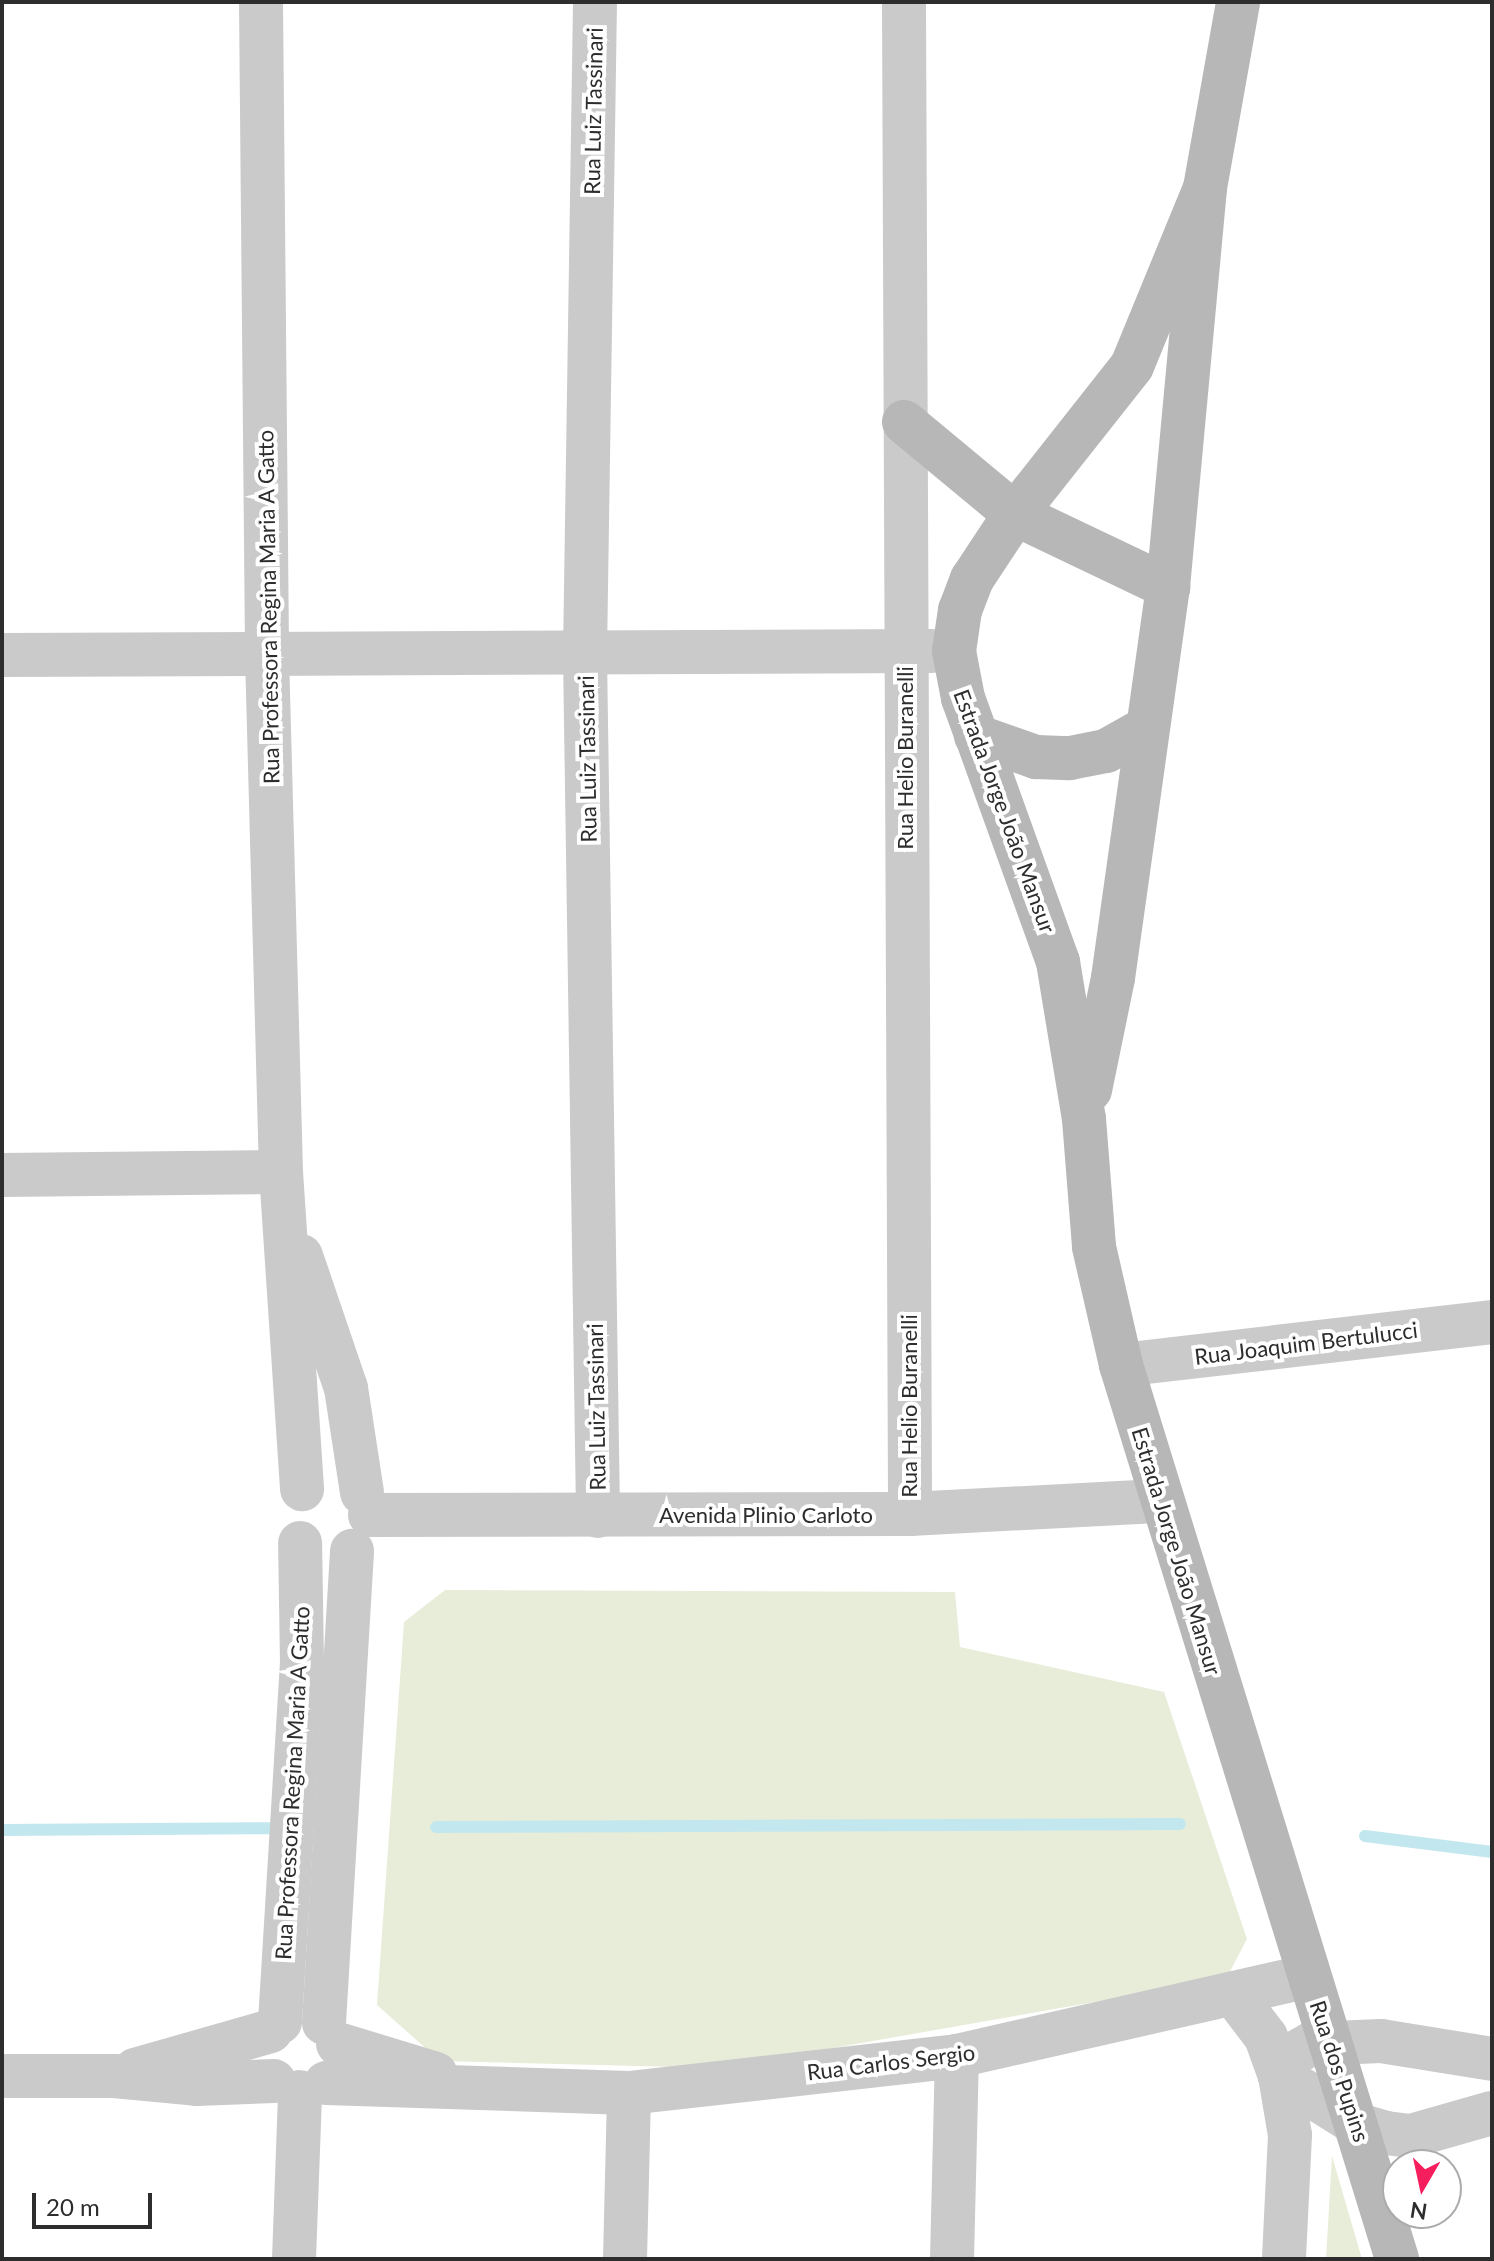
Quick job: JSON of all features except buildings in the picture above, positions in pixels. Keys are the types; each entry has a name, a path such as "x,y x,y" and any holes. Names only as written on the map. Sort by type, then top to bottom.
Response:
{"street":[{"name":"Rua Professora Regina Maria A Gatto","path":"261,2 267,655 283,1192 302,1489"},
{"name":"Rua Luiz Tassinari","path":"595,2 585,656 598,1516"},
{"name":"Rua Helio Buranelli","path":"904,2 904,652 910,1514"},
{"name":"Estrada Jorge João Mansur","path":"1084,1119 1113,978 1145,729 1168,587 1205,188 1238,2"},
{"name":"Estrada Jorge João Mansur","path":"1205,188 1132,366 1015,514 972,579 960,610 954,651 976,736 1058,962 1084,1119 1094,1247 1121,1365 1309,1976"},
{"path":"904,422 1015,514 1168,587"},
{"path":"2,655 585,656 954,651"},
{"path":"976,736 1036,757 1070,758 1106,751 1145,729"},
{"path":"2,1175 283,1192"},
{"name":"Rua Professora Regina Maria A Gatto","path":"283,1192 346,1388 361,1520 312,2065 263,2056 276,2026 302,1664 300,1543"},
{"name":"Rua Joaquim Bertulucci","path":"1121,1365 1492,1322"},
{"path":"326,1478 340,1478 361,1520 324,1557 300,1543 290,1516 302,1489 326,1478"},
{"name":"Avenida Plinio Carloto","path":"361,1520 910,1514 1162,1501"},
{"name":"Rua Carlos Sergio","path":"2,2076 114,2076 197,2084 312,2065 467,2088 629,2093 957,2056 1309,1976"},
{"name":"Rua dos Pupins","path":"1309,1976 1358,2125 1397,2259"},
{"path":"1234,1995 1266,2037 1280,2076 1290,2135 1284,2259"},
{"name":"Rua Carlos Sergio","path":"114,2076 298,2017 312,2065"},
{"path":"1280,2076 1302,2048 1331,2042 1381,2041 1492,2059"},
{"path":"952,2259 957,2056"},
{"path":"294,2259 312,2065"},
{"path":"1280,2076 1358,2125 1411,2136 1492,2113"},
{"path":"625,2259 629,2093"}],"green space":[{"path":"445,1590 955,1592 960,1647 1164,1692 1247,1939 1226,1979 719,2068 440,2061 377,2005 404,1622"},
{"path":"1332,2156 1362,2259 1326,2259"}],"waterway":[{"path":"436,1827 1180,1824"},
{"path":"2,1830 269,1828"},
{"path":"1365,1836 1492,1852"}]}
